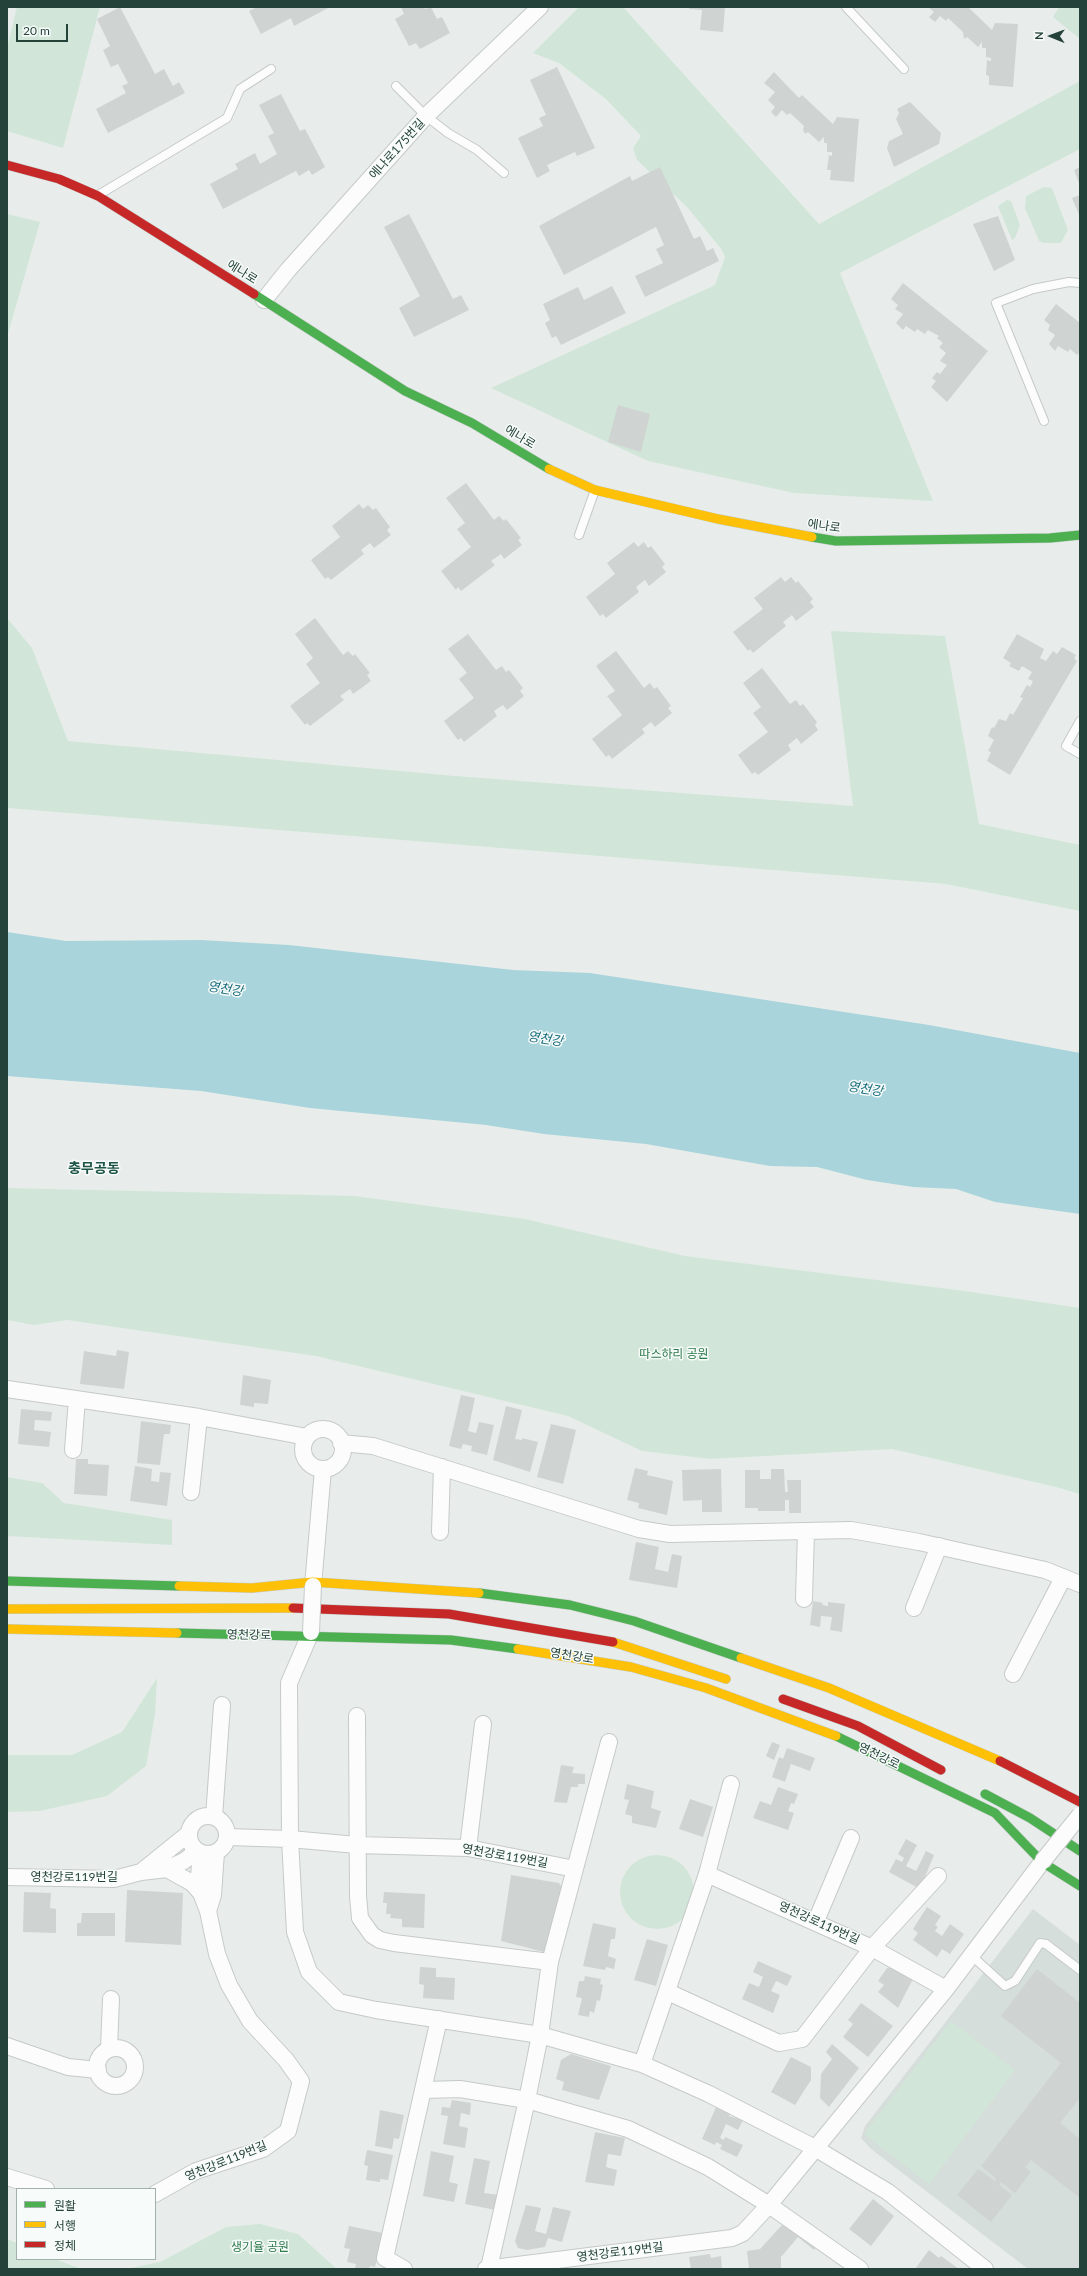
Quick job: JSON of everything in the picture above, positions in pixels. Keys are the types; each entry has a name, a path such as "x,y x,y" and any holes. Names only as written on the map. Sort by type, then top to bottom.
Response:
{"street":[{"name":"에나로175번길","path":"264,300 288,270 426,116 540,7"},
{"name":"에나로","path":"7,165 59,179 98,196 264,300 404,391 472,423 560,475 595,490 718,519 836,541 1050,538 1080,535"},
{"path":"7,1389 200,1417 307,1437"},
{"path":"72,1450 77,1399"},
{"path":"191,1492 200,1417"},
{"path":"317,1430 329,1430 341,1443 342,1455 339,1461 334,1465 323,1469 311,1466 304,1456 304,1443 307,1437 317,1430"},
{"path":"341,1443 373,1446 639,1529 670,1534 851,1530 939,1546 1046,1570 1080,1584"},
{"path":"440,1532 442,1467"},
{"path":"323,1469 313,1584 311,1634 289,1683 290,1839 295,1932 309,1972 339,2002 376,2010 540,2035 642,2064 709,2094 815,2148 888,2192 985,2269"},
{"path":"804,1599 806,1531"},
{"path":"914,1608 939,1546"},
{"path":"1013,1674 1063,1578"},
{"path":"7,1581 252,1588 313,1584 460,1590 570,1605 634,1621 829,1688 1018,1768 1080,1802"},
{"name":"영천강로","path":"7,1609 292,1608 449,1614 605,1639 736,1682"},
{"name":"영천강로","path":"7,1629 311,1634 451,1640 558,1654 631,1666 706,1688 794,1719 858,1745 995,1812 1042,1862 1080,1886"},
{"name":"영천강로","path":"772,1695 858,1726 948,1774"},
{"path":"214,1816 222,1705"},
{"path":"357,1716 357,1845 360,1918 372,1935 380,1940 550,1962"},
{"path":"468,1848 483,1724"},
{"path":"575,1869 609,1742"},
{"path":"642,2064 668,1992 707,1874 731,1784"},
{"path":"975,1788 1030,1818 1080,1851"},
{"name":"영천강로119번길","path":"227,1837 290,1839 357,1845 468,1848 575,1869 550,1962 540,2035 527,2100 487,2269 732,2238 743,2233 769,2205 946,1989 1042,1862 1080,1815"},
{"path":"214,1816 224,1824 227,1837 222,1848 205,1852 192,1847 188,1834 190,1827 200,1817 214,1816"},
{"name":"영천강로119번길","path":"141,1872 188,1834"},
{"path":"816,1921 851,1838"},
{"name":"영천강로119번길","path":"7,1877 114,1879 141,1872 167,1869 205,1852"},
{"name":"영천강로119번길","path":"156,2193 196,2171 263,2149 288,2131 301,2081 286,2060 250,2021 229,1986 217,1954 208,1911 201,1893 199,1876 205,1852"},
{"name":"영천강로119번길","path":"205,1852 213,1895 208,1911"},
{"name":"영천강로119번길","path":"167,1869 192,1883 201,1893"},
{"name":"영천강로119번길","path":"668,1992 779,2043 802,2038 872,1948 816,1921 707,1874"},
{"path":"938,1876 872,1948 946,1989"},
{"path":"109,2049 111,1999"},
{"path":"404,2269 385,2258 439,2019"},
{"path":"7,2046 68,2067 98,2070"},
{"path":"122,2048 128,2052 135,2063 133,2075 124,2084 111,2085 100,2077 98,2070 100,2057 109,2049 122,2048"},
{"path":"424,2090 460,2089 527,2100 628,2129 708,2167 769,2205 860,2269"},
{"path":"7,2177 43,2188"}],"lane":[{"path":"846,7 904,69"},
{"path":"98,196 227,118 240,89 271,69"},
{"path":"396,86 426,116 448,133 477,150 504,173"},
{"path":"1044,421 996,303 1033,289 1069,282 1080,283"},
{"path":"578,535 595,490"},
{"path":"1080,721 1066,746 1080,754"},
{"path":"972,1956 1005,1986 1015,1981 1040,1944 1046,1944 1080,1970"}],"shaded area":[{"path":"1033,1909 1080,1945 1080,2269 1028,2269 871,2149 861,2138 865,2126"}],"green space":[{"path":"17,7 100,7 63,148 7,131 7,48"},
{"path":"579,7 623,7 819,224 1080,81 1080,149 840,273 933,501 794,493 648,461 491,388 715,285 725,257 722,250 688,208 637,160 633,148 641,136 606,99 559,63 533,53"},
{"path":"1059,7 1080,7 1080,39 1053,17"},
{"path":"1044,187 1052,188 1068,230 1061,243 1043,243 1039,241 1025,208 1026,196"},
{"path":"1007,200 1011,201 1020,225 1015,238 1012,240 998,206"},
{"path":"7,214 40,222 7,337"},
{"path":"7,618 32,648 68,741 455,776 853,806 831,631 945,636 979,824 1080,845 1080,911 946,884 7,808"},
{"name":"따스하리 공원","path":"7,1188 355,1196 525,1219 685,1256 965,1291 1080,1308 1080,1494 1056,1487 892,1449 710,1459 642,1451 568,1416 316,1356 67,1320 34,1325 7,1320"},
{"path":"7,1477 42,1483 64,1503 172,1520 172,1545 7,1536"},
{"path":"157,1678 155,1714 146,1766 107,1796 40,1811 7,1812 7,1755 72,1755 122,1732"},
{"path":"650,1855 664,1855 678,1861 688,1871 694,1885 694,1899 688,1913 678,1923 664,1929 650,1929 636,1923 626,1913 620,1899 620,1885 626,1871 636,1861"},
{"path":"951,2021 1015,2070 929,2184 864,2134"},
{"name":"생기율 공원","path":"260,2224 298,2234 337,2269 126,2269 160,2262 226,2227"},
{"path":"7,2239 16,2243 16,2260 58,2260 81,2269 7,2269"}],"water":[{"name":"영천강","path":"7,932 66,941 201,940 289,945 513,970 590,973 929,1025 1080,1053 1080,1214 995,1202 956,1189 913,1187 867,1180 817,1167 770,1166 646,1144 544,1134 486,1125 310,1108 201,1091 7,1076"}],"building":[{"path":"120,7 155,74 164,69 173,86 179,82 185,93 108,133 96,109 126,93 122,86 128,83 118,64 111,67 103,50 110,46 97,19"},
{"path":"257,7 330,7 294,26 291,18 261,34 249,11"},
{"path":"401,7 424,7 425,9 431,7 437,19 442,17 450,33 420,49 416,43 409,46 395,19 404,14"},
{"path":"689,7 725,7 723,32 700,30 702,10 689,9"},
{"path":"928,7 968,7 992,30 995,23 1018,24 1013,87 989,85 989,76 986,75 987,60 991,61 991,58 986,57 986,48 982,48 982,42 978,47 967,37 964,39 963,32 948,18 946,21 940,16 935,22 929,17 934,12"},
{"path":"557,67 595,148 577,156 575,152 547,165 550,171 537,178 518,138 543,126 539,118 546,115 530,80"},
{"path":"774,72 799,98 802,95 833,124 837,117 859,119 854,182 830,180 831,170 827,170 829,155 832,156 832,152 827,152 827,143 824,143 824,137 819,142 808,132 805,134 803,130 804,126 790,113 787,115 782,110 776,117 771,112 775,107 768,100 775,92 764,83"},
{"path":"281,94 300,131 305,129 325,167 312,175 309,170 299,176 296,171 223,209 210,184 238,169 235,164 255,153 260,164 277,154 268,136 274,133 259,105"},
{"path":"910,102 941,133 939,144 894,167 887,148 889,141 903,134 896,119 899,113 897,109"},
{"path":"660,167 694,239 700,236 707,251 713,248 719,261 645,297 635,276 663,263 656,249 664,245 656,227 564,275 539,226 630,176 632,181"},
{"path":"1080,167 1080,186 1074,170"},
{"path":"1080,195 1080,217 1072,198"},
{"path":"409,214 453,299 461,295 469,310 414,337 399,308 420,296 384,227"},
{"path":"998,216 1015,260 994,271 973,224"},
{"path":"903,283 988,351 947,402 931,387 936,381 932,378 937,372 940,374 947,365 940,361 946,353 939,347 943,343 937,338 939,336 928,330 925,334 917,329 915,332 906,326 903,330 896,323 903,314 895,309 898,305 891,299"},
{"path":"612,286 626,313 561,345 556,336 552,338 545,323 550,320 543,304 578,287 584,300"},
{"path":"1056,304 1080,323 1080,352 1077,355 1070,349 1068,352 1058,346 1055,351 1049,344 1055,335 1048,330 1050,325 1044,320"},
{"path":"618,405 650,414 641,452 608,442"},
{"path":"466,483 494,520 499,516 504,521 506,519 521,538 518,540 522,545 504,559 501,554 491,561 495,565 461,591 458,587 456,590 441,571 471,547 457,529 465,523 446,498"},
{"path":"359,504 363,509 368,505 373,510 376,508 390,527 387,530 391,535 374,548 370,543 361,550 364,554 331,580 328,577 325,579 311,560 340,537 332,526"},
{"path":"634,542 638,547 644,542 648,548 651,546 665,564 662,567 666,572 649,586 645,580 636,587 639,592 606,618 603,614 600,616 586,597 615,574 607,563"},
{"path":"781,577 785,582 791,577 796,583 798,581 813,599 810,602 814,607 796,621 792,615 783,622 786,626 753,653 750,649 748,651 733,632 763,609 754,598"},
{"path":"315,618 343,655 348,651 353,656 355,654 370,673 367,675 371,681 353,694 350,689 340,696 344,700 310,726 307,723 305,725 290,706 320,683 306,664 313,658 295,634"},
{"path":"468,634 496,670 502,666 506,672 509,670 523,688 520,691 524,696 507,710 503,705 494,711 497,716 464,742 461,738 458,740 444,721 474,698 459,679 467,673 448,649"},
{"path":"1017,634 1044,649 1040,658 1046,661 1053,651 1057,654 1062,647 1076,655 1074,658 1077,661 1010,775 987,761 991,752 988,751 994,740 988,736 992,727 994,728 999,719 1006,721 1010,713 1013,715 1023,698 1020,697 1027,685 1030,687 1033,681 1028,679 1032,672 1022,666 1019,671 1009,666 1011,663 1003,658"},
{"path":"616,651 644,688 650,683 654,689 657,687 671,706 668,708 672,713 655,727 651,722 642,729 645,733 612,759 609,755 606,757 592,739 622,715 607,696 615,691 596,666"},
{"path":"762,668 790,704 796,700 800,706 803,704 817,722 815,725 818,730 801,744 797,738 788,745 791,750 758,775 755,772 752,774 738,755 768,732 753,713 761,707 743,683"},
{"path":"117,1350 129,1352 124,1389 80,1384 84,1351 116,1356"},
{"path":"243,1375 271,1380 268,1404 254,1403 254,1407 240,1405"},
{"path":"461,1395 475,1398 468,1431 476,1433 479,1422 494,1425 487,1455 471,1451 472,1446 463,1444 461,1449 449,1446"},
{"path":"506,1406 522,1410 515,1439 522,1440 522,1438 538,1442 530,1472 493,1460"},
{"path":"21,1409 52,1412 51,1421 35,1420 34,1430 51,1432 49,1447 18,1444"},
{"path":"141,1421 171,1425 170,1434 164,1434 160,1465 137,1463"},
{"path":"551,1424 576,1430 563,1484 537,1477"},
{"path":"76,1459 88,1459 88,1464 109,1465 107,1496 74,1494"},
{"path":"135,1466 152,1469 151,1481 159,1482 160,1472 171,1473 167,1506 130,1501"},
{"path":"635,1468 648,1471 647,1475 673,1481 667,1515 638,1508 639,1503 627,1500"},
{"path":"721,1469 722,1512 702,1512 702,1500 683,1501 682,1470"},
{"path":"771,1469 784,1469 785,1492 788,1492 787,1480 801,1480 801,1513 789,1513 789,1500 785,1500 785,1511 758,1511 758,1508 745,1508 745,1470 760,1470 760,1479 771,1479"},
{"path":"636,1542 659,1547 655,1569 668,1572 672,1554 682,1556 677,1588 629,1580"},
{"path":"813,1601 823,1603 822,1605 828,1606 828,1602 845,1604 842,1632 830,1630 832,1617 821,1616 820,1627 810,1625"},
{"path":"772,1742 780,1745 774,1760 766,1756"},
{"path":"787,1748 815,1758 810,1771 791,1764 785,1782 772,1777 779,1757 783,1759"},
{"path":"561,1765 574,1767 572,1773 585,1774 585,1784 578,1784 578,1787 571,1787 567,1803 554,1802"},
{"path":"627,1784 654,1791 651,1808 661,1811 656,1828 632,1823 632,1816 625,1814 629,1800 624,1799"},
{"path":"778,1787 798,1794 794,1804 791,1803 788,1811 794,1813 788,1830 753,1818 760,1801 771,1805"},
{"path":"690,1799 713,1807 703,1837 679,1829"},
{"path":"906,1839 917,1845 906,1866 916,1871 926,1851 934,1855 920,1889 889,1872 896,1859 902,1862 904,1858 898,1854"},
{"path":"511,1875 559,1883 566,1894 554,1946 544,1952 501,1941"},
{"path":"127,1890 183,1893 181,1945 125,1942"},
{"path":"24,1892 51,1893 50,1908 56,1909 56,1933 23,1932"},
{"path":"384,1892 425,1894 424,1928 402,1927 402,1919 390,1918 391,1914 386,1914 387,1903 383,1903"},
{"path":"927,1907 941,1916 935,1925 938,1927 935,1931 942,1936 950,1924 964,1934 950,1954 942,1949 937,1957 913,1940 918,1933 913,1929"},
{"path":"82,1913 115,1913 115,1936 77,1936 77,1923 81,1923"},
{"path":"593,1923 616,1928 615,1939 611,1939 608,1956 616,1959 614,1969 606,1967 605,1970 583,1966"},
{"path":"647,1939 668,1945 656,1986 634,1980"},
{"path":"758,1961 792,1976 787,1986 776,1981 771,1991 780,1995 773,2013 742,1999 749,1983 759,1987 763,1977 753,1972"},
{"path":"420,1967 436,1968 436,1977 455,1978 454,2000 423,1998 424,1985 419,1984"},
{"path":"900,1967 914,1977 898,2008 878,1992 884,1985 878,1981 887,1968"},
{"path":"1037,1969 1080,2003 1080,2098 1060,2123 1080,2139 1080,2198 1031,2160 1025,2167 1031,2172 1015,2193 1001,2182 999,2185 1012,2195 991,2222 957,2195 978,2169 995,2181 996,2178 981,2166 1061,2063 1001,2016"},
{"path":"585,1976 601,1979 600,1984 603,1985 600,2001 597,2000 594,2013 590,2011 589,2017 578,2015 582,1998 576,1997 579,1981 584,1981"},
{"path":"861,2003 893,2026 868,2057 843,2037 853,2024 848,2020"},
{"path":"832,2044 859,2068 829,2107 820,2098 821,2074 832,2059 826,2052"},
{"path":"571,2054 611,2066 599,2100 562,2090 564,2082 556,2079 561,2060"},
{"path":"791,2057 811,2067 811,2080 795,2105 771,2092"},
{"path":"452,2100 471,2103 470,2115 461,2113 459,2126 468,2128 465,2148 443,2144 448,2116 441,2115 442,2107 450,2108"},
{"path":"717,2105 731,2111 729,2116 743,2120 738,2130 726,2124 720,2138 724,2140 725,2137 743,2145 737,2157 720,2149 722,2145 716,2142 715,2145 702,2139"},
{"path":"380,2110 404,2115 399,2139 394,2138 392,2149 375,2146"},
{"path":"595,2132 625,2138 621,2156 608,2154 606,2167 617,2170 614,2186 585,2182"},
{"path":"367,2150 393,2155 388,2180 380,2179 380,2182 366,2180 368,2166 364,2165"},
{"path":"431,2151 454,2156 449,2182 458,2184 454,2202 423,2196"},
{"path":"474,2158 490,2161 484,2193 499,2195 496,2210 465,2204"},
{"path":"873,2199 894,2216 871,2246 849,2229"},
{"path":"526,2205 541,2208 535,2231 546,2234 553,2207 571,2211 562,2242 548,2238 545,2247 527,2250 518,2248 515,2241"},
{"path":"789,2224 818,2244 814,2250 798,2237 781,2257 781,2269 749,2269 747,2251 760,2249 781,2226"},
{"path":"349,2226 383,2233 375,2267 370,2266 369,2269 355,2269 356,2264 347,2262 350,2249 344,2248"},
{"path":"929,2250 939,2258 941,2256 959,2269 915,2269"},
{"path":"710,2254 711,2258 721,2256 722,2269 691,2269 689,2257"}],"traffic: fast":[{"path":"254,294 405,391 472,423 549,469"},
{"path":"812,537 836,541 1050,538 1080,535"},
{"path":"7,1581 179,1586"},
{"path":"479,1593 570,1605 634,1621 741,1658"},
{"path":"177,1633 451,1640 518,1649"},
{"path":"836,1736 995,1813 1042,1862 1080,1886"},
{"path":"985,1794 1030,1818 1080,1851"}],"traffic: slow":[{"path":"549,469 595,490 718,519 812,537"},
{"path":"179,1586 252,1588 313,1582 479,1593"},
{"path":"7,1609 293,1608"},
{"path":"7,1629 177,1633"},
{"path":"613,1642 726,1679"},
{"path":"518,1649 631,1667 706,1688 836,1736"},
{"path":"741,1658 829,1688 1000,1761"}],"traffic: jam":[{"path":"7,165 59,179 98,196 254,294"},
{"path":"293,1608 449,1614 613,1642"},
{"path":"783,1699 858,1726 941,1770"},
{"path":"1000,1761 1080,1802"}],"district":[{"name":"충무공동","path":"94,1168"}]}
